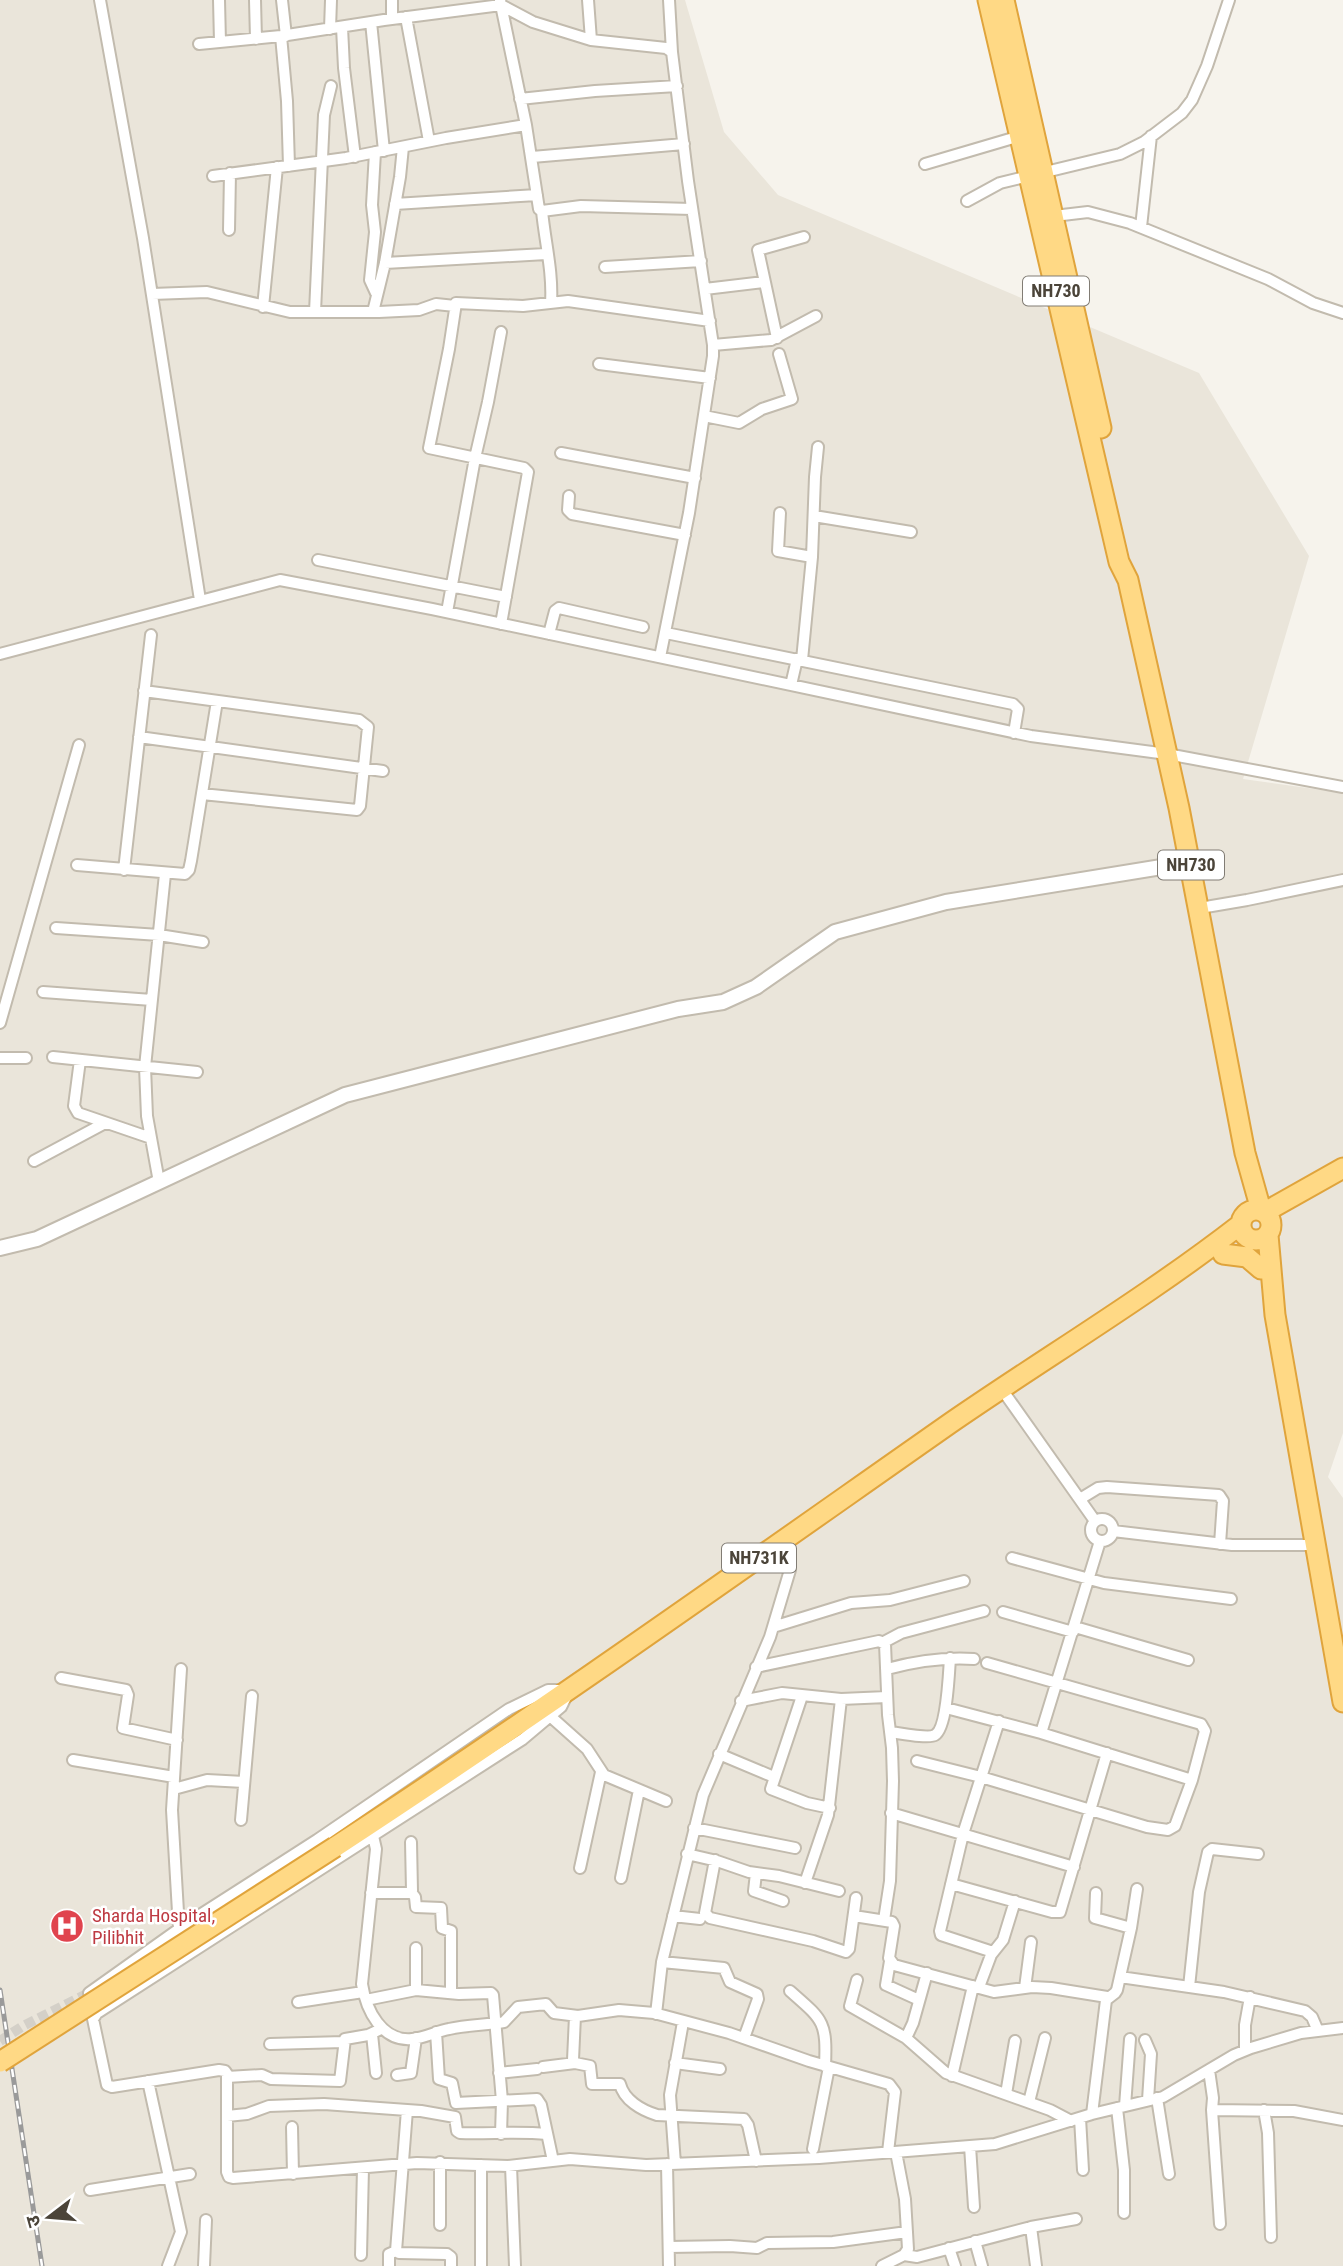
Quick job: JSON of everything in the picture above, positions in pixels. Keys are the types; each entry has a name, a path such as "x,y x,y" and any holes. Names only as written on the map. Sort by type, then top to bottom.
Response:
{"highway":[{"name":"NH730","path":"988,0 1020,136 1054,216 1130,559 1128,580"},
{"name":"NH730","path":"1004,0 1037,175 1119,562 1128,580 1187,843 1245,1153 1261,1269 1275,1315"},
{"name":"NH731K","path":"0,2062 335,1847 570,1690 1001,1388 1336,1172"},
{"name":"NH730","path":"1256,1226 1275,1315 1343,1702"},
{"name":"NH731K","path":"1183,1269 1223,1254 1256,1226"},
{"path":"1223,1254 1247,1257 1261,1269"}],"street":[{"path":"100,0 152,294 200,600"},
{"path":"219,0 220,42"},
{"path":"255,0 256,39"},
{"path":"282,0 289,166"},
{"path":"331,0 344,68 355,157"},
{"path":"392,0 392,19"},
{"path":"588,0 592,40"},
{"path":"660,657 695,478 713,345 692,209 668,0"},
{"path":"967,201 1000,183 1120,155 1182,113 1192,100 1229,0"},
{"path":"199,44 284,36 500,3 533,22 592,40 666,48 672,51"},
{"path":"500,3 526,125 539,209 542,211 551,277 551,303"},
{"path":"406,18 429,141"},
{"path":"371,22 380,151 372,205 374,232 370,280 376,293"},
{"path":"315,312 324,115 331,86"},
{"path":"520,99 677,86"},
{"path":"213,176 355,157 429,141 526,125"},
{"path":"925,164 1020,136"},
{"path":"1141,227 1151,136"},
{"path":"532,157 684,144"},
{"path":"373,312 385,263 403,147"},
{"path":"263,307 276,167"},
{"path":"229,230 230,173"},
{"path":"395,204 537,195"},
{"path":"542,211 581,206 692,209"},
{"path":"1054,216 1088,212 1141,227 1268,279 1313,303 1343,313"},
{"path":"777,338 758,250 804,237"},
{"path":"385,263 546,254"},
{"path":"605,267 701,261"},
{"path":"705,289 764,282"},
{"path":"152,294 208,292 290,312 373,312 419,310 436,304 455,306"},
{"path":"501,624 528,472 524,468 431,449 428,444 449,349 455,306 458,302 523,306 568,301 710,321"},
{"path":"713,345 762,342 777,338 816,316"},
{"path":"447,612 501,332"},
{"path":"704,416 739,423 764,408 792,399 779,354"},
{"path":"599,364 710,378"},
{"path":"791,685 799,659 812,557 818,447"},
{"path":"561,453 695,478"},
{"path":"569,496 568,510 572,514 685,535"},
{"path":"780,513 778,551 812,557"},
{"path":"814,516 911,533"},
{"path":"318,560 506,597"},
{"path":"0,654 280,580 447,612 1014,733 1167,754 1343,787"},
{"path":"549,634 555,611 559,608 643,627"},
{"path":"666,633 1013,704 1018,709 1014,733"},
{"path":"124,870 151,635"},
{"path":"144,691 359,720 365,722 368,727 359,806 353,812 202,794"},
{"path":"77,865 186,874 189,870 217,701"},
{"path":"139,737 383,771"},
{"path":"0,1023 79,746"},
{"path":"1156,867 1174,856 1187,843"},
{"path":"0,1248 37,1238 345,1095 678,1009 723,1002 756,987 835,932 946,902 1156,867 1180,864 1193,873"},
{"path":"159,1182 145,1103 145,1067 165,874"},
{"path":"1200,908 1343,880"},
{"path":"56,928 159,935 203,942"},
{"path":"43,992 152,1000"},
{"path":"53,1057 197,1072"},
{"path":"0,1058 26,1058"},
{"path":"80,1060 75,1111 151,1138"},
{"path":"34,1161 105,1123"},
{"path":"1001,1388 1095,1521"},
{"path":"1080,1499 1098,1488 1107,1486 1219,1495 1223,1501 1220,1544"},
{"path":"1106,1520 1111,1524 1113,1531 1107,1540 1100,1541 1092,1534 1091,1527 1095,1521 1106,1520"},
{"path":"1113,1531 1220,1544 1315,1545"},
{"path":"656,2014 662,1962 706,1784 773,1627 790,1570 785,1540"},
{"path":"1041,1733 1100,1541"},
{"path":"1012,1558 1104,1583 1231,1599"},
{"path":"773,1627 851,1603 890,1600 964,1581"},
{"path":"757,1667 884,1642 901,1633 984,1611"},
{"path":"1003,1612 1188,1660"},
{"path":"884,1642 893,1781 890,1881 884,1920"},
{"path":"890,1732 935,1735 938,1732 946,1708 950,1658"},
{"path":"887,1669 921,1660 974,1659"},
{"path":"917,1761 981,1777 1147,1827 1172,1829 1175,1826 1192,1780 1205,1731 1201,1724 987,1663"},
{"path":"179,1929 172,1822 181,1669"},
{"path":"61,1678 126,1690 128,1695 123,1728 177,1740"},
{"path":"89,1993 179,1929 314,1843 509,1709 548,1690 570,1690 561,1707 523,1739 97,2012 93,2019 107,2085 112,2087 225,2071 229,2177 440,2162 511,2166 578,2159 627,2164 756,2161 1005,2142 1092,2114 1167,2095 1245,2050 1284,2037 1343,2028"},
{"path":"741,1701 782,1693 841,1699 887,1697"},
{"path":"242,1820 251,1696"},
{"path":"802,1696 771,1787 773,1791 830,1808"},
{"path":"805,1884 830,1808 841,1699"},
{"path":"946,1708 1041,1733 1192,1780"},
{"path":"550,1716 587,1749 601,1772 666,1801"},
{"path":"993,1952 940,1933 963,1834 999,1721"},
{"path":"719,1754 774,1777"},
{"path":"951,1884 1060,1912 1107,1754"},
{"path":"73,1760 174,1783 207,1780 244,1782"},
{"path":"580,1868 601,1772"},
{"path":"621,1878 639,1790"},
{"path":"891,1814 1074,1867"},
{"path":"694,1828 795,1848"},
{"path":"373,1836 376,1849 362,1974 364,1996 377,2031 376,2073"},
{"path":"411,1842 411,1892 415,1897 416,1907 441,1908 442,1928 452,1931 452,1993"},
{"path":"1189,1987 1199,1892 1208,1852 1212,1849 1258,1854"},
{"path":"687,1854 756,1873 839,1891"},
{"path":"715,1860 705,1913 709,1918 813,1941 846,1952 849,1949 856,1898"},
{"path":"756,1873 754,1891 783,1901"},
{"path":"890,1961 894,1965 994,1992 1025,1988 1059,1989 1107,1997 1115,1993 1120,1977 1136,1889"},
{"path":"371,1893 411,1892"},
{"path":"1096,1893 1095,1918 1131,1928"},
{"path":"952,2076 976,1987 993,1952 1003,1940 1015,1901"},
{"path":"673,1916 700,1919"},
{"path":"854,1916 892,1922 894,1926 886,1985 919,2000"},
{"path":"1025,1988 1031,1942"},
{"path":"416,1948 416,1990"},
{"path":"662,1962 724,1968 730,1982 757,1994 758,2000 744,2038"},
{"path":"906,2038 927,1973"},
{"path":"1120,1977 1250,1997 1305,2011 1312,2017 1318,2031"},
{"path":"857,1980 850,2006 906,2038 942,2070 952,2076 1076,2119"},
{"path":"298,2001 416,1990 491,1993 502,2101 501,2134"},
{"path":"790,1990 811,2009 823,2026 826,2038 827,2066 813,2149"},
{"path":"1092,2114 1107,1997"},
{"path":"1245,2050 1245,2025 1250,1997"},
{"path":"227,2077 262,2075 271,2079 337,2081 340,2079 344,2042 347,2038 377,2031 393,2037 416,2038 436,2032 495,2024 507,2021 518,2007 546,2004 554,2013 575,2015 619,2010 656,2014 744,2038 892,2087 895,2092 892,2152 905,2199 908,2249 901,2260"},
{"path":"575,2015 575,2063"},
{"path":"669,2266 670,2095 683,2022"},
{"path":"436,2032 439,2079 452,2083 456,2103 537,2099 541,2105 553,2161"},
{"path":"397,2075 411,2073 416,2038"},
{"path":"1029,2102 1045,2038"},
{"path":"1124,2213 1121,2107 1130,2039"},
{"path":"1145,2040 1151,2057 1152,2099 1169,2174"},
{"path":"270,2044 344,2042"},
{"path":"1006,2094 1015,2042"},
{"path":"499,2073 575,2063 590,2066 592,2084 618,2083 625,2096 645,2110 671,2117 744,2119 748,2125 756,2161"},
{"path":"675,2063 720,2069"},
{"path":"1209,2070 1220,2224"},
{"path":"148,2081 181,2236 168,2266"},
{"path":"227,2116 247,2114 269,2106 324,2104 407,2110 455,2117 457,2131 460,2133 547,2134"},
{"path":"396,2251 407,2110"},
{"path":"1212,2110 1308,2113 1343,2120"},
{"path":"1264,2110 1268,2133 1271,2237"},
{"path":"1076,2119 1083,2170"},
{"path":"292,2127 293,2174"},
{"path":"970,2146 974,2207"},
{"path":"440,2162 440,2225"},
{"path":"481,2165 481,2266"},
{"path":"511,2166 515,2266"},
{"path":"361,2255 363,2168"},
{"path":"90,2190 190,2174"},
{"path":"882,2266 1031,2227 1076,2219"},
{"path":"204,2266 206,2220"},
{"path":"1031,2227 1036,2266"},
{"path":"669,2247 760,2247 767,2244 833,2242 907,2232"},
{"path":"975,2241 982,2266"},
{"path":"949,2248 955,2266"},
{"path":"389,2266 389,2254 396,2251 447,2254 451,2257 451,2266"}],"shaded area":[{"path":"0,0 685,0 724,132 778,195 1199,373 1309,556 1243,779 1343,793 1343,1433 1328,1477 1343,1498 1343,2266 0,2266"}],"tunnel":[{"path":"0,2041 23,2026 89,1993"}],"railway":[{"path":"0,1990 42,2266"}],"place":[{"name":"Sharda Hospital, Pilibhit","path":"67,1926"}]}
